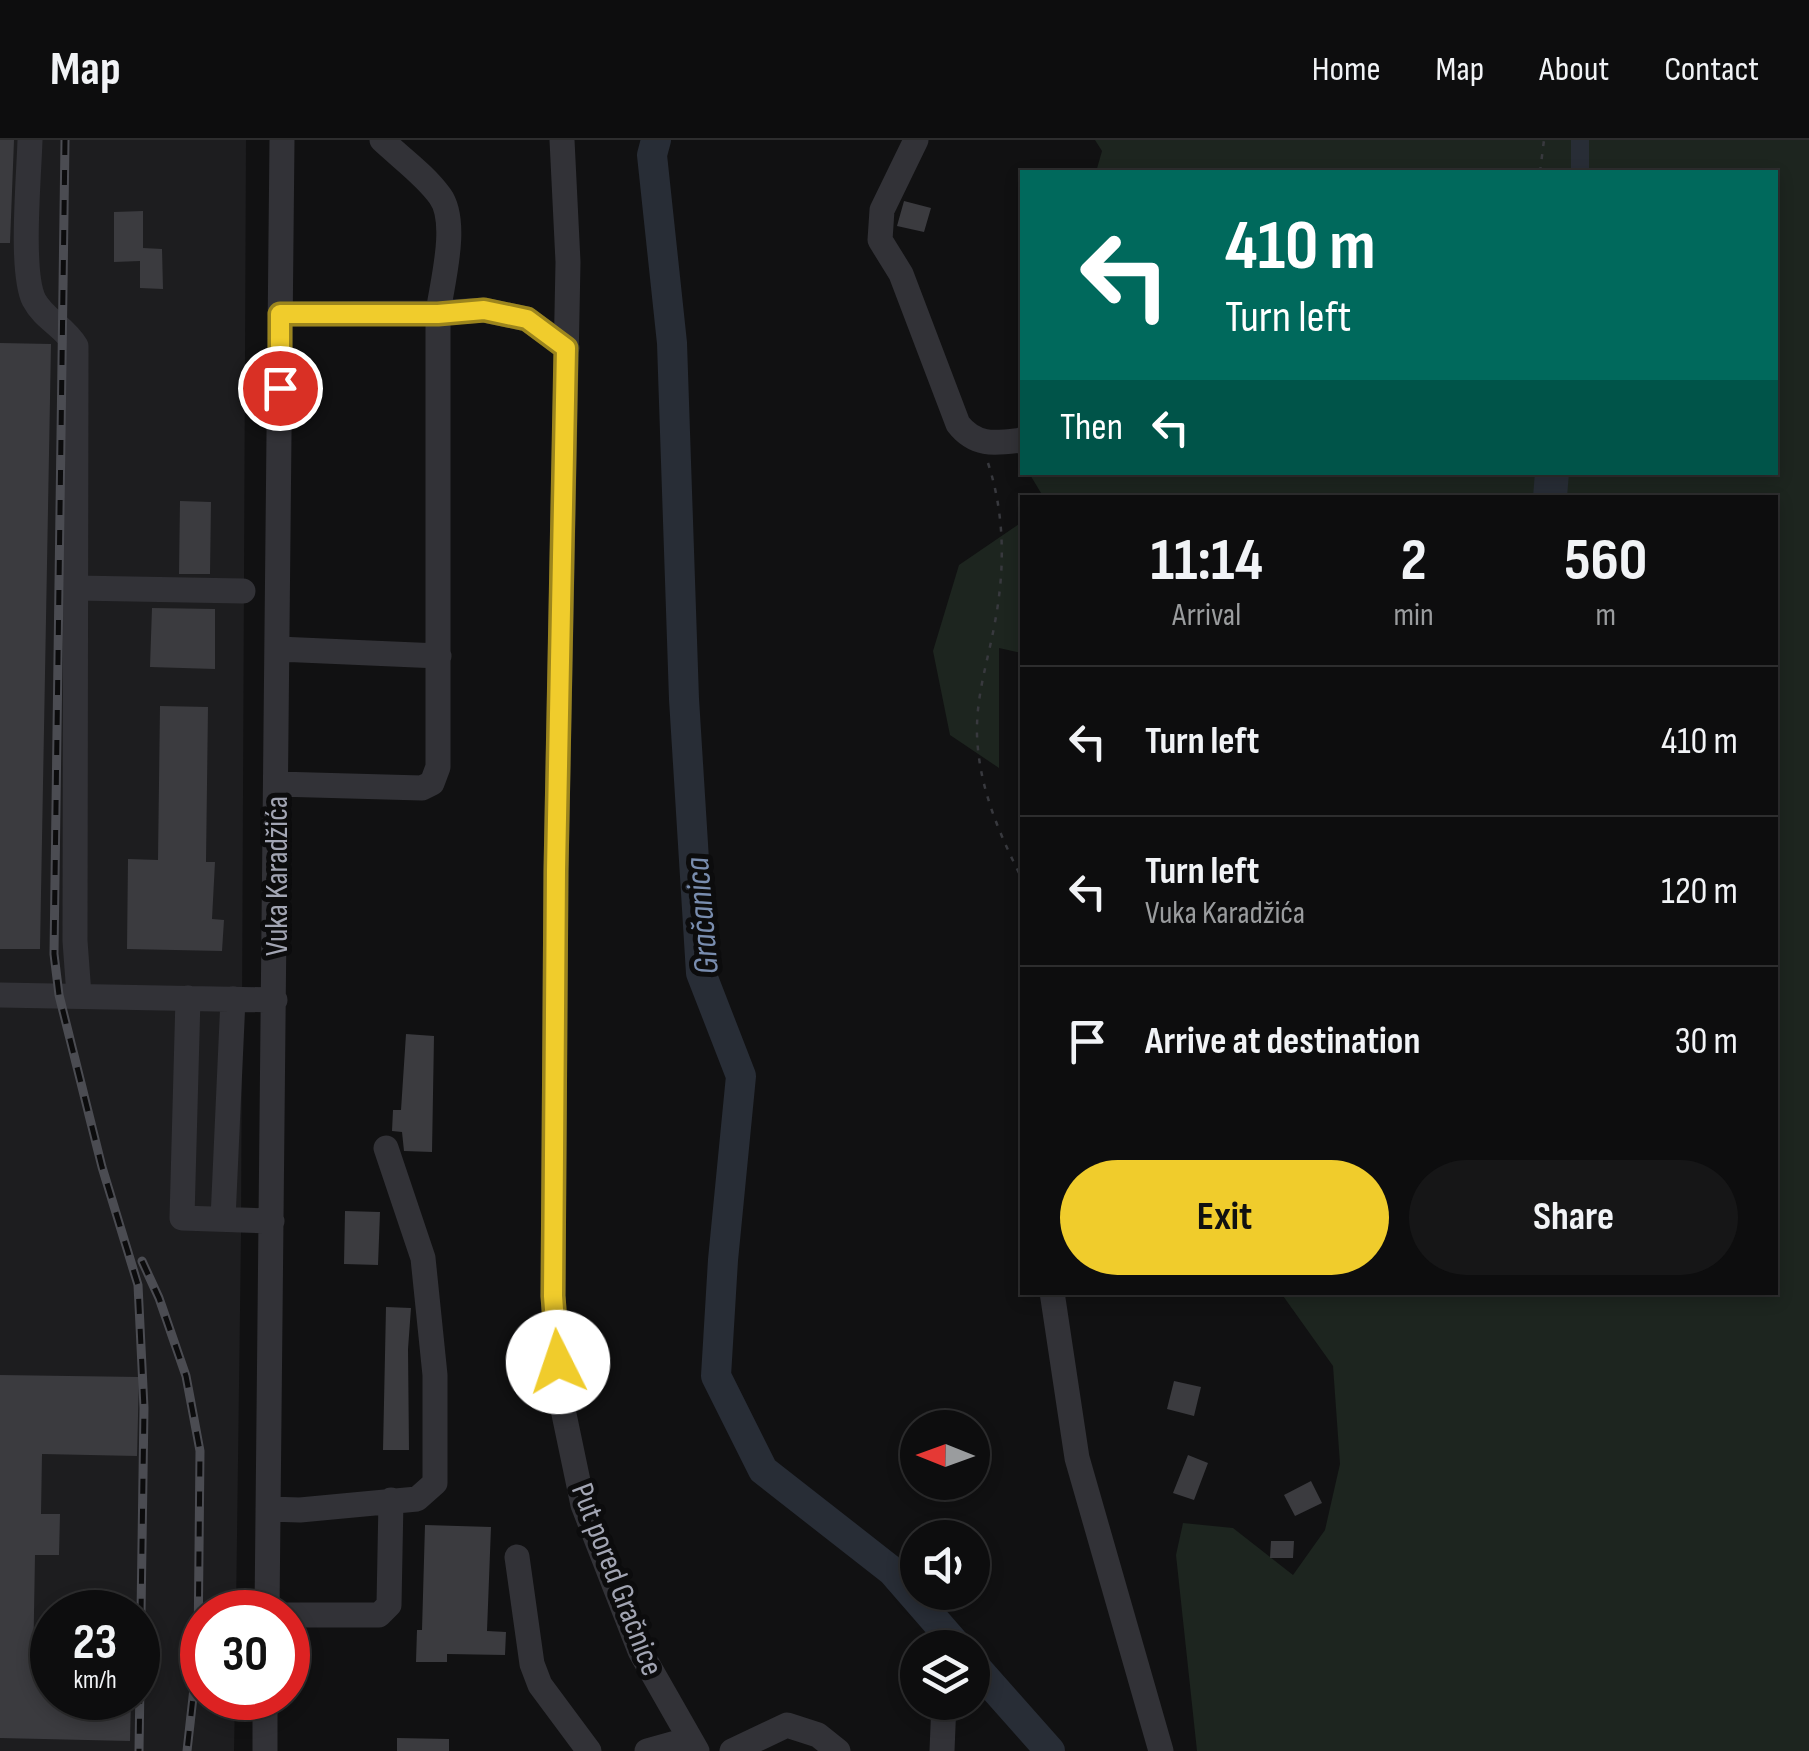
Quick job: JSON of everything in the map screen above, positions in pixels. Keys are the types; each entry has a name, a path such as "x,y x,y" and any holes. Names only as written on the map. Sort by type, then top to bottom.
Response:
{"street":[{"path":"30,140 28,280 40,310 68,331 76,346 78,995"},
{"name":"Vuka Karadžića","path":"266,1590 282,140"},
{"path":"277,784 422,788 432,783 438,767 438,314 448,214 443,198 382,140"},
{"name":"Put pored Gračnice","path":"562,140 568,262 556,871 553,1296 560,1394 583,1505 640,1651 693,1745"},
{"path":"916,140 882,210 880,240 901,274 951,410 966,435 979,442 1020,440"},
{"path":"280,314 438,314 484,310 527,319 566,348"},
{"path":"76,588 243,591"},
{"path":"278,649 439,656"},
{"path":"0,995 275,1000"},
{"path":"188,998 182,1218 272,1221"},
{"path":"223,1219 232,999"},
{"path":"268,1509 300,1510 416,1499 435,1483 435,1375 423,1258 386,1148"},
{"path":"1052,1295 1077,1458 1161,1751"},
{"path":"310,1615 378,1614 390,1605 391,1500"},
{"path":"517,1558 532,1664 540,1684 589,1751"},
{"path":"264,1751 265,1720"},
{"path":"942,1751 943,1720"},
{"path":"732,1751 787,1725 818,1735 838,1751"},
{"path":"648,1751 693,1745"}],"path":[{"path":"1540,170 1544,140"},
{"path":"979,442 997,498 1004,564 980,684 977,736 983,781 995,825 1020,875"}],"shaded area":[{"path":"0,140 246,140 236,1590 180,1590 180,1720 235,1720 234,1751 0,1751"},
{"path":"1095,140 1809,140 1809,1751 1197,1751 1176,1555 1183,1523 1233,1528 1293,1575 1325,1530 1340,1464 1333,1366 1282,1295 1778,1295 1778,495 1042,495 1030,475 1778,475 1778,170 1097,170 1102,151"},
{"path":"1535,475 1569,475 1567,495 1533,495"},
{"path":"1020,523 1020,653 999,648 999,768 950,735 933,651 959,565"}],"building":[{"path":"0,140 14,140 10,243 0,243"},
{"path":"904,201 931,208 924,232 897,226"},
{"path":"143,211 143,248 162,249 163,289 140,288 140,261 114,262 114,212"},
{"path":"0,343 51,344 40,949 0,949"},
{"path":"180,501 211,502 210,574 179,574"},
{"path":"152,608 215,609 215,669 150,667"},
{"path":"160,706 208,707 206,862 215,862 212,919 224,920 222,951 127,949 128,859 158,860"},
{"path":"406,1034 434,1036 432,1152 404,1151 402,1132 392,1131 393,1110 401,1110"},
{"path":"345,1211 380,1212 378,1265 344,1264"},
{"path":"386,1307 411,1308 409,1450 383,1450"},
{"path":"0,1375 139,1377 137,1456 42,1454 41,1514 60,1514 59,1555 35,1555 34,1590 30,1590 30,1720 130,1720 130,1741 0,1738"},
{"path":"1174,1381 1201,1387 1194,1416 1167,1409"},
{"path":"1188,1455 1208,1463 1194,1500 1173,1493"},
{"path":"1311,1481 1322,1503 1295,1516 1284,1495"},
{"path":"425,1525 491,1527 487,1631 506,1632 505,1655 447,1654 447,1662 416,1662 417,1630 422,1630"},
{"path":"1271,1541 1294,1541 1293,1558 1270,1558"},
{"path":"397,1738 449,1739 449,1751 397,1751"}],"waterway":[{"name":"Gračanica","path":"656,140 652,155 672,343 684,699 701,973 741,1076 716,1376 763,1470 892,1571 943,1630"},
{"path":"1580,140 1580,170"},
{"name":"Gračanica","path":"990,1683 1050,1751"}],"railway":[{"path":"65,140 54,954 59,995 102,1167 138,1285 144,1408 139,1751"},
{"path":"142,1261 186,1376 200,1451 198,1652 187,1751"}],"route":[{"path":"280,388 280,314 438,314 484,310 527,319 566,348 556,871 553,1296 558,1362"}]}
